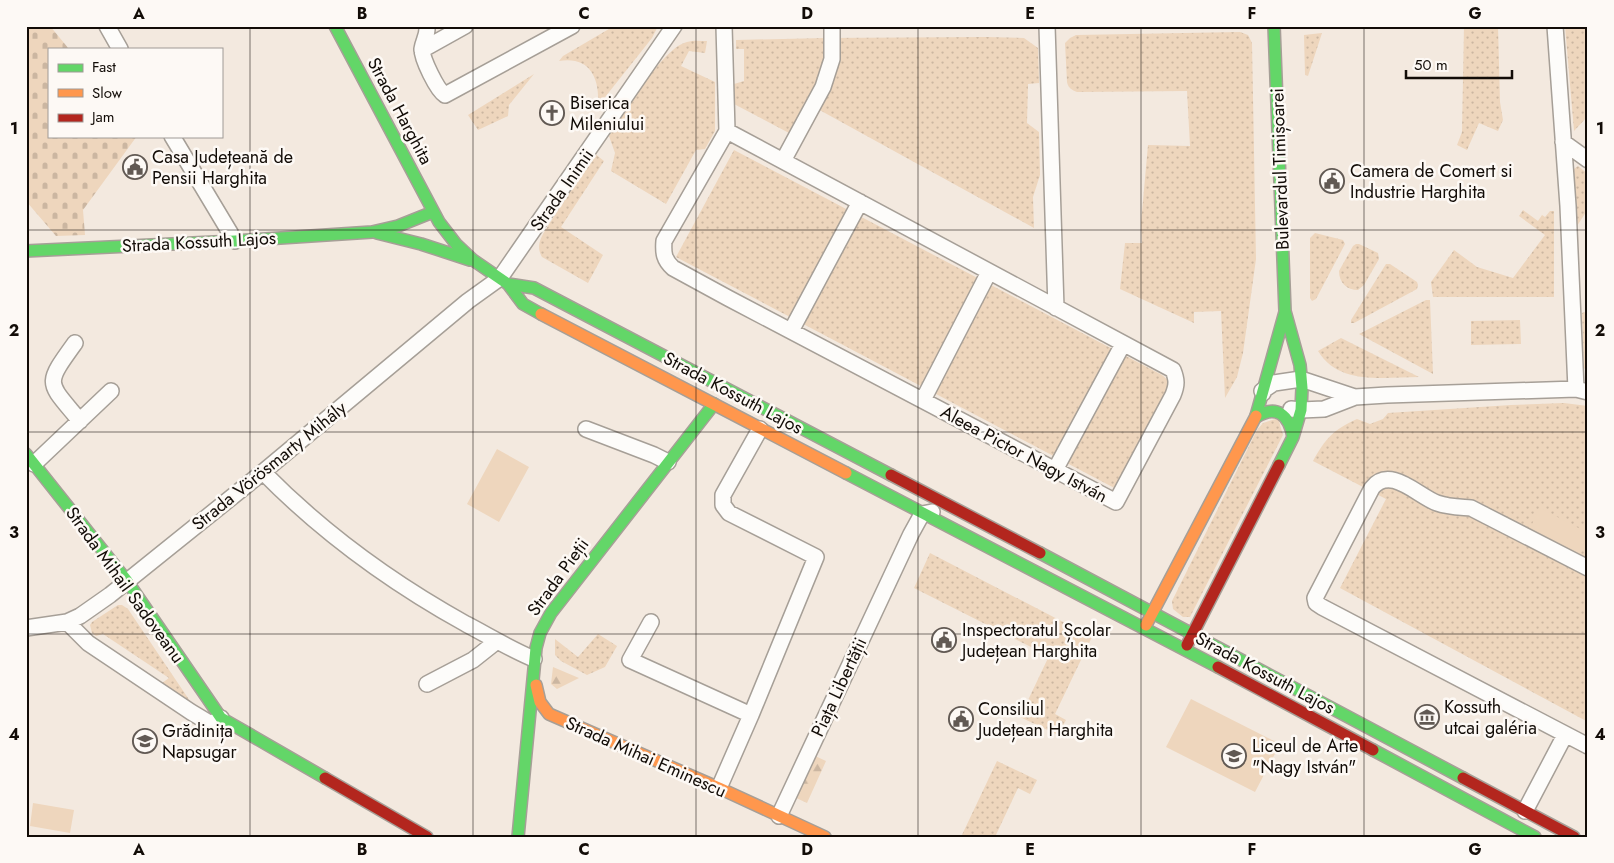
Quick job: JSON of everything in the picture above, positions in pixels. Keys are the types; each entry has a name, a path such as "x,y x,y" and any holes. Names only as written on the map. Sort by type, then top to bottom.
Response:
{"street":[{"path":"107,26 119,48"},
{"name":"Strada Harghita","path":"336,26 433,212"},
{"path":"427,26 422,50 439,90 447,95 571,27"},
{"path":"422,50 465,26"},
{"path":"559,26 571,27"},
{"name":"Strada Inimii","path":"504,281 674,26"},
{"path":"724,26 727,131"},
{"path":"783,161 826,79 832,59 832,26"},
{"path":"1048,26 1056,308"},
{"name":"Bulevardul Timișoarei","path":"1185,650 1293,437 1301,410 1300,372 1285,312 1274,26"},
{"path":"1293,437 1309,419 1324,409 1355,397 1388,394 1582,390 1572,309 1568,206 1555,26"},
{"name":"Aleea Pictor Nagy István","path":"727,131 783,161 1173,370 1177,379 1176,388 1116,502 791,331 673,268 666,262 663,252 664,241 727,131"},
{"path":"173,138 235,241"},
{"path":"1563,142 1588,160"},
{"path":"791,331 860,202"},
{"name":"Strada Kossuth Lajos","path":"26,251 372,232 414,220 433,212 447,234 472,260 504,281 523,304 1185,650 1535,837"},
{"name":"Strada Kossuth Lajos","path":"372,232 421,244 472,260"},
{"name":"Aleea Pictor Nagy István","path":"923,400 989,272"},
{"name":"Strada Kossuth Lajos","path":"504,281 534,288 1193,634 1574,837"},
{"name":"Strada Vörösmarty Mihály","path":"26,628 67,622 80,616 127,582 263,472 468,301 504,281"},
{"name":"Bulevardul Timișoarei","path":"1144,629 1256,416 1285,312"},
{"path":"74,343 55,371 52,382 54,390 80,421"},
{"path":"1055,470 1123,344"},
{"path":"1269,366 1276,376 1283,378 1300,372 1355,397"},
{"path":"1300,372 1274,383 1262,391 1266,397 1282,407 1301,410 1324,409"},
{"path":"30,459 80,421 111,391"},
{"name":"Strada Pieții","path":"518,837 534,677 534,659 540,633 551,613 714,404"},
{"path":"1256,416 1268,410 1280,413 1288,421 1293,437"},
{"path":"719,788 816,557 729,513 722,505 723,495 760,429"},
{"path":"586,430 654,454 668,462"},
{"name":"Strada Mihail Sadoveanu","path":"30,459 127,582 221,718 427,837"},
{"path":"263,472 297,505 367,561 424,601 496,641 534,659"},
{"path":"1588,568 1471,508 1451,507 1435,503 1394,480 1386,479 1375,484 1372,488 1315,598 1316,603 1322,608 1588,746"},
{"path":"922,514 955,509"},
{"name":"Piața Libertății","path":"779,816 905,546 922,514"},
{"name":"Strada Mihail Sadoveanu","path":"67,622 88,643 191,712 211,724 221,718"},
{"path":"651,622 630,660 751,715"},
{"path":"427,684 473,660 496,641"},
{"name":"Strada Mihai Eminescu","path":"534,677 540,702 549,714 779,816"},
{"path":"528,738 535,725 549,714"},
{"path":"1376,732 1378,753"},
{"path":"1525,811 1565,734"},
{"path":"779,816 824,837"}],"green space":[{"path":"26,26 50,26 68,48 48,48 48,138 136,138 83,210 85,235 56,236 26,201"},
{"path":"614,26 658,26 652,38 598,106 597,86 591,71 578,62 570,60 559,61 563,56"},
{"path":"1464,26 1498,26 1500,102 1503,120 1498,131 1479,123 1467,150 1457,145 1462,132"},
{"path":"1565,26 1588,26 1588,116 1574,131"},
{"path":"1240,32 1248,35 1252,43 1256,259 1243,353 1237,377 1225,398 1221,311 1194,312 1194,323 1120,289 1125,243 1142,243 1141,223 1148,145 1190,146 1187,91 1077,92 1070,89 1067,82 1065,43 1076,35"},
{"path":"1322,33 1308,76 1305,75 1304,35"},
{"path":"1024,38 1038,48 1039,83 1028,84 1027,123 1039,132 1040,175 1033,197 1034,228 805,102 789,133 734,104 734,84 744,81 744,49 736,49 736,40"},
{"path":"707,41 705,53 689,51 681,66 715,82 715,131 705,149 696,150 666,204 611,171 615,153 609,136 644,83 667,56 677,47 687,42"},
{"path":"534,74 509,105 508,116 478,130 468,115"},
{"path":"734,150 1162,375 1169,381 1171,391 1122,492 676,257"},
{"path":"594,153 604,161 561,227 603,255 588,283 542,257 539,246 546,229"},
{"path":"1578,166 1588,174 1588,209 1577,226 1574,169"},
{"path":"1523,210 1538,221 1542,215 1545,217 1550,211 1554,211 1554,297 1433,297 1431,282 1454,250 1477,267 1513,278 1545,235 1519,216"},
{"path":"1315,233 1343,240 1345,244 1316,299 1312,301 1310,298 1310,238"},
{"path":"1356,244 1378,253 1379,259 1364,285 1358,290 1350,289 1344,285 1339,275 1339,271"},
{"path":"1386,264 1390,264 1417,282 1417,289 1351,323 1351,320"},
{"path":"1426,300 1430,300 1433,374 1359,334"},
{"path":"1588,312 1588,373 1584,368 1582,313"},
{"path":"1520,320 1521,344 1471,345 1471,321"},
{"path":"1341,338 1419,377 1364,377 1350,375 1338,370 1327,362 1318,351"},
{"path":"1564,403 1588,406 1588,722 1340,588 1386,499 1313,461 1322,446 1336,431 1357,419 1370,424 1383,419 1388,413"},
{"path":"1278,418 1283,435 1190,617 1183,617 1173,609 1172,601 1257,430 1263,423"},
{"path":"497,449 529,467 499,522 467,504"},
{"path":"1540,508 1588,533 1588,539 1578,558 1528,532"},
{"path":"930,553 1092,637 1055,714 1066,720 1058,735 1020,717 1049,656 914,588"},
{"path":"118,605 128,609 190,701 162,683 169,678 103,634 96,636 92,633 90,625 92,622"},
{"path":"598,634 617,646 605,667 587,675 561,661 555,655 555,639 578,657"},
{"path":"553,667 579,678 557,689 551,684"},
{"path":"1191,699 1280,744 1255,792 1166,747"},
{"path":"813,755 826,761 807,803 794,797"},
{"path":"997,761 1037,780 1030,794 1018,788 995,837 961,837"},
{"path":"33,803 74,810 70,833 30,826"}],"traffic: fast":[{"path":"335,26 439,222 456,244 473,260 508,284 523,304 541,314"},
{"path":"1274,26 1285,311 1300,365 1302,388 1301,410 1293,437 1279,465"},
{"path":"26,251 372,232 398,226 433,212"},
{"path":"377,233 421,244 470,260"},
{"path":"508,284 534,288 891,475"},
{"path":"1256,416 1285,312"},
{"path":"518,837 536,648 540,633 551,613 714,404"},
{"path":"1256,417 1270,412 1281,414 1288,423 1293,437"},
{"path":"26,454 127,581 221,718 325,778"},
{"path":"846,473 1218,667"},
{"path":"1040,553 1463,778"},
{"path":"1373,750 1535,837"}],"traffic: slow":[{"path":"541,314 846,473"},
{"path":"1146,625 1256,416"},
{"path":"536,685 540,702 549,714 719,788 825,837"}],"traffic: jam":[{"path":"1187,645 1279,465"},
{"path":"891,475 1040,553"},
{"path":"1218,667 1373,750"},
{"path":"325,778 427,837"},
{"path":"1463,778 1574,837"}],"place":[{"name":"Biserica Mileniului","path":"552,113"},
{"name":"Casa Județeană de Pensii Harghita","path":"135,167"},
{"name":"Camera de Comert si Industrie Harghita","path":"1332,181"},
{"name":"Inspectoratul Școlar Județean Harghita","path":"944,640"},
{"name":"Kossuth utcai galéria","path":"1427,717"},
{"name":"Consiliul Județean Harghita","path":"961,719"},
{"name":"Grădinița Napsugar","path":"145,741"},
{"name":"Liceul de Arte \"Nagy István\"","path":"1234,756"}]}
